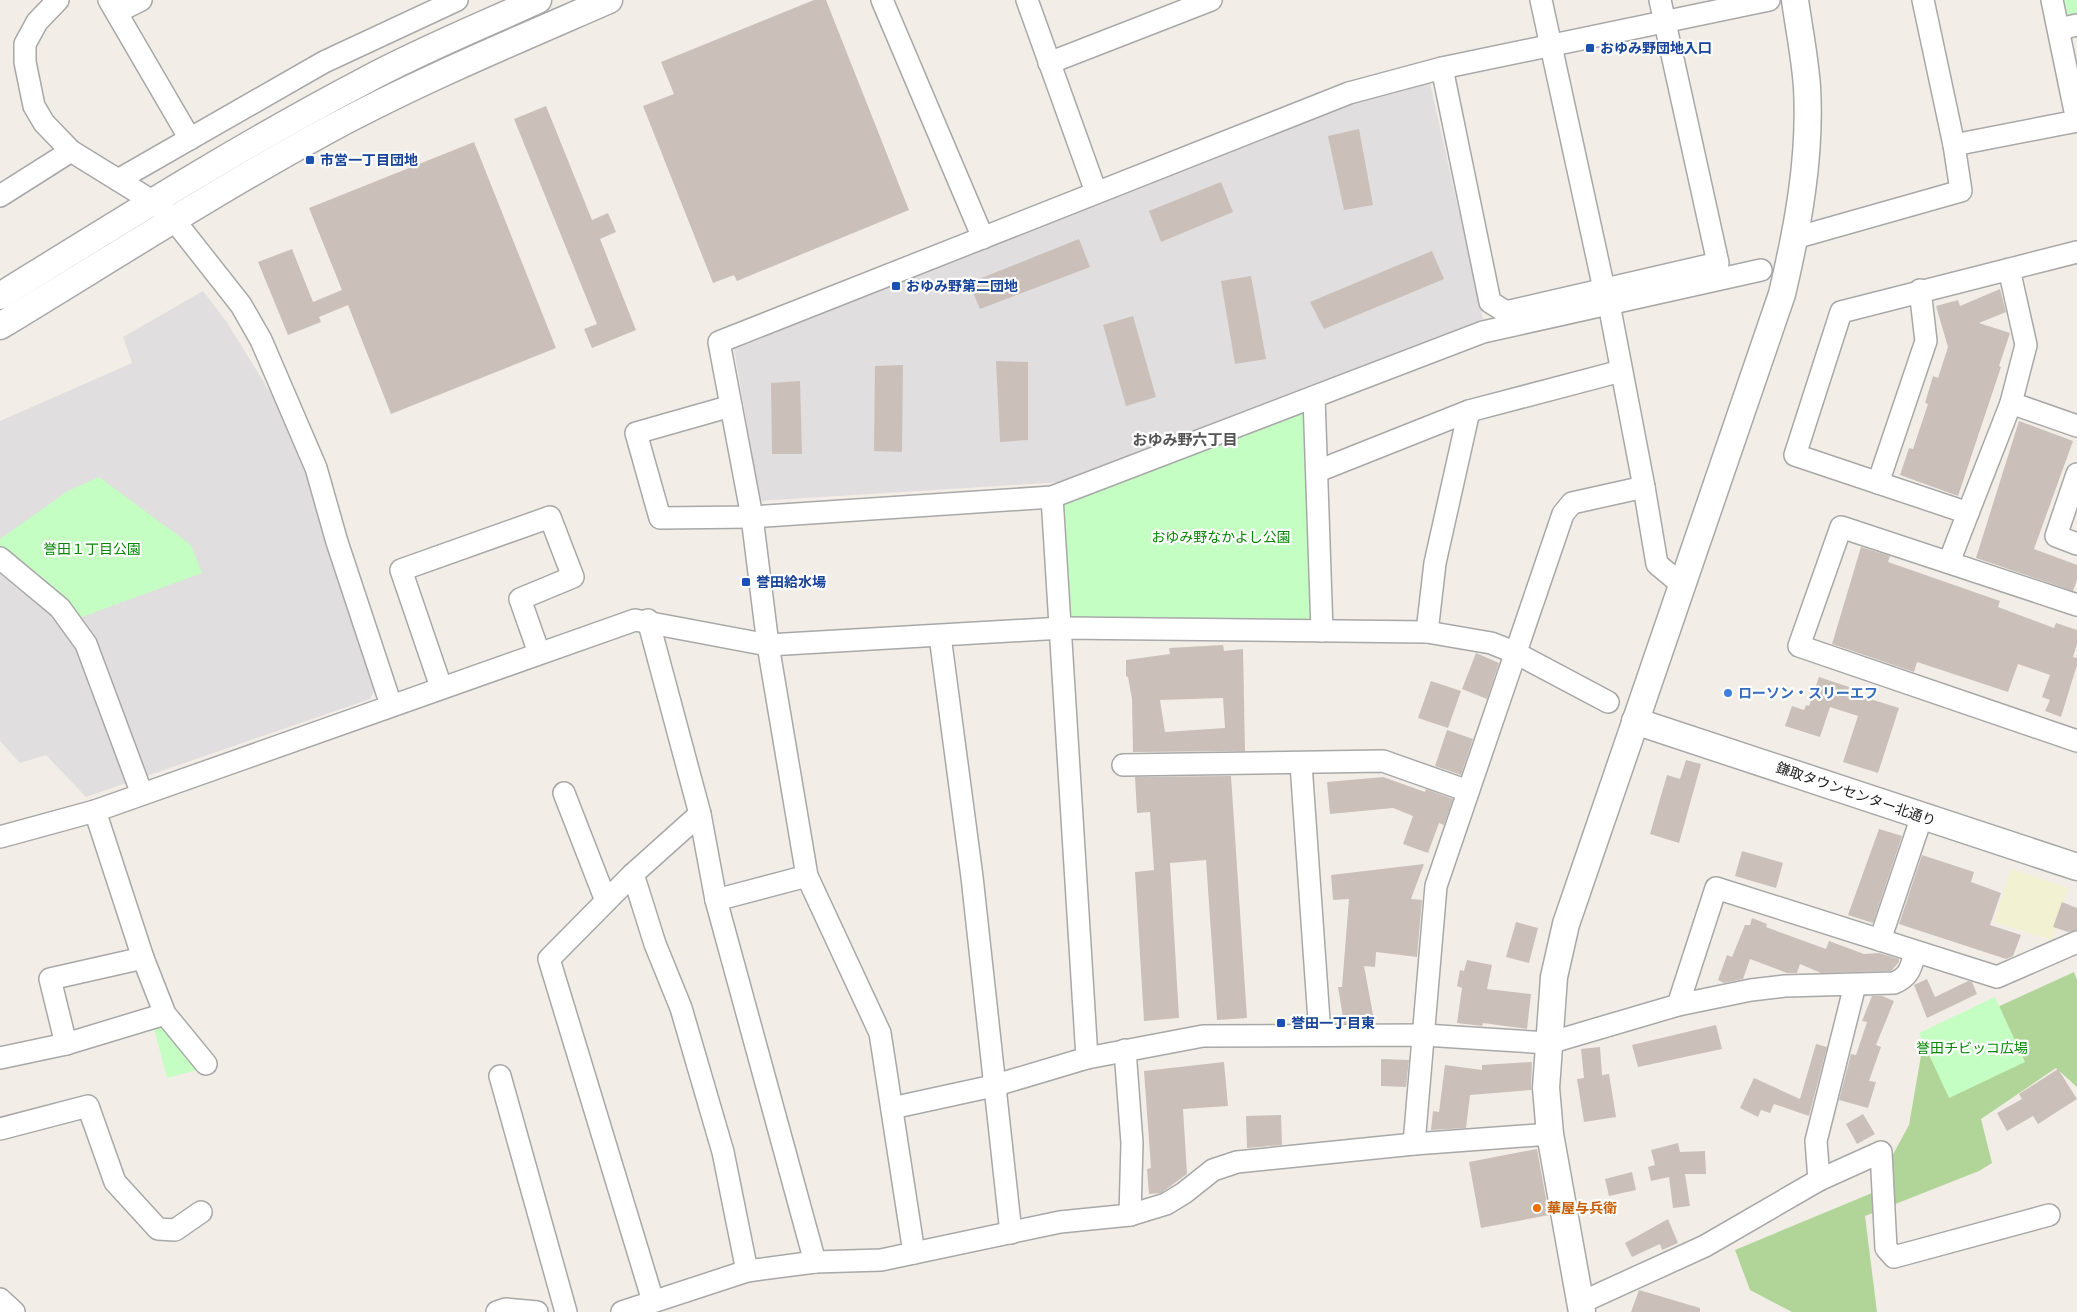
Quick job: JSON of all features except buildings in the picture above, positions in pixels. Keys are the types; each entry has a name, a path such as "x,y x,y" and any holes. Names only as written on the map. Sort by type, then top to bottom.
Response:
{"street":[{"path":"58,0 37,22 25,44 25,62 34,106 44,123 71,151 152,201 174,220 241,305 261,340 316,468 337,542 391,705"},
{"path":"141,0 113,6 190,138"},
{"path":"0,296 152,201 266,134 368,79 538,0"},
{"path":"0,326 174,220 329,130 489,53 609,0"},
{"path":"882,0 983,238"},
{"path":"1027,0 1096,192"},
{"path":"1049,63 1211,0"},
{"path":"1541,0 1606,296 1644,487 1657,564 1681,584"},
{"path":"731,406 636,433 660,518 752,517 1052,497 1483,332 1718,263 1660,0"},
{"path":"914,1253 880,1033 807,876 768,645 752,517 719,342 1349,93 1442,68 1769,0"},
{"path":"1795,0 1807,86 1807,138 1803,188 1795,238 1782,294 1566,924 1554,976 1546,1088 1550,1134 1581,1307 1705,1246 1819,1180 1881,1152 1886,1248 1894,1257 2049,1215"},
{"path":"1795,238 1961,191 1954,145 1923,0"},
{"path":"1954,145 2077,121 2068,27 2052,0"},
{"path":"118,180 324,62 453,1"},
{"path":"1442,68 1490,302 1506,312 1761,270"},
{"path":"0,196 71,151"},
{"path":"1968,513 1795,455 1841,312 1920,290 2077,252"},
{"path":"1948,562 2011,403 2026,345 2009,269"},
{"path":"1878,483 1926,341 1920,290"},
{"path":"1318,471 1469,411 1620,372"},
{"path":"1314,397 1322,631"},
{"path":"2011,403 2077,426"},
{"path":"1427,632 1435,563 1469,411"},
{"path":"2077,474 2056,536 2077,544"},
{"path":"1414,1144 1436,886 1514,652 1563,514 1572,503 1644,487"},
{"path":"1052,497 1062,628 1087,1058"},
{"path":"441,687 401,570 550,517 573,577 520,599 539,653"},
{"path":"2077,605 1842,527 1799,646 2077,742"},
{"path":"0,558 60,608 86,644 142,794"},
{"path":"0,837 95,811 441,687 635,620 648,620 768,645 1062,628 1427,632 1491,643 1514,652 1608,702"},
{"path":"648,620 700,814 716,900 815,1262"},
{"path":"940,636 972,877 993,1086 1011,1233"},
{"name":"鎌取タウンセンター北通り","path":"1635,721 2077,867"},
{"path":"1123,765 1301,764 1383,761 1468,791"},
{"path":"1301,764 1320,1035"},
{"path":"564,793 606,901"},
{"path":"95,811 143,958 164,1014 206,1064"},
{"path":"653,1300 548,959 633,874 700,814"},
{"path":"1880,940 1922,816"},
{"path":"633,874 654,944 681,1008 720,1143 747,1271"},
{"path":"716,900 807,876"},
{"path":"1678,1006 1716,888 1997,977 2077,942"},
{"path":"892,1108 993,1086 1087,1058 1202,1036 1424,1035 1548,1043 1678,1006 1751,990 1786,986 1894,983 1905,978 1911,969 1916,952"},
{"path":"66,1044 50,979 143,958"},
{"path":"1819,1180 1816,1141 1855,985"},
{"path":"0,1058 66,1044 164,1014"},
{"path":"1125,1050 1132,1143 1130,1215"},
{"path":"500,1076 566,1312"},
{"path":"0,1129 88,1106 115,1182 158,1229 175,1230 201,1212"},
{"path":"622,1312 653,1300 747,1271 815,1262 881,1260 1060,1222 1130,1215 1166,1204 1184,1193 1213,1170 1237,1162 1414,1144 1550,1134"},
{"path":"0,1298 14,1312"},
{"path":"497,1312 506,1309 538,1312"}],"shaded area":[{"path":"1430,83 1483,319 1062,482 760,501 733,343 1371,97"},
{"path":"203,291 226,321 276,402 305,473 377,685 370,699 86,797 46,755 20,763 0,741 0,421 132,363 123,337"}],"green space":[{"path":"2061,0 2077,0 2077,16 2065,19"},
{"name":"おゆみ野なかよし公園","path":"1309,409 1311,628 1072,623 1061,499"},
{"name":"誉田１丁目公園","path":"99,477 191,545 202,573 79,618 0,548 0,539 68,491"},
{"path":"2011,869 2068,888 2051,940 1994,922"},
{"path":"2074,972 2077,980 2077,1087 2056,1068 1981,1119 1992,1163 1979,1171 1865,1216 1877,1312 1792,1312 1750,1290 1735,1250 1872,1193 1909,1125 1923,1044"},
{"name":"誉田チビッコ広場","path":"1995,997 2025,1062 1949,1098 1919,1033"},
{"path":"162,1018 201,1069 167,1078 152,1021"}],"place":[{"name":"おゆみ野団地入口","path":"1590,48"},
{"name":"市営一丁目団地","path":"310,160"},
{"name":"おゆみ野第二団地","path":"896,286"},
{"name":"誉田給水場","path":"746,582"},
{"name":"ローソン・スリーエフ","path":"1728,693"},
{"name":"誉田一丁目東","path":"1281,1023"},
{"name":"華屋与兵衛","path":"1537,1208"}],"district":[{"name":"おゆみ野六丁目","path":"1185,440"}]}
